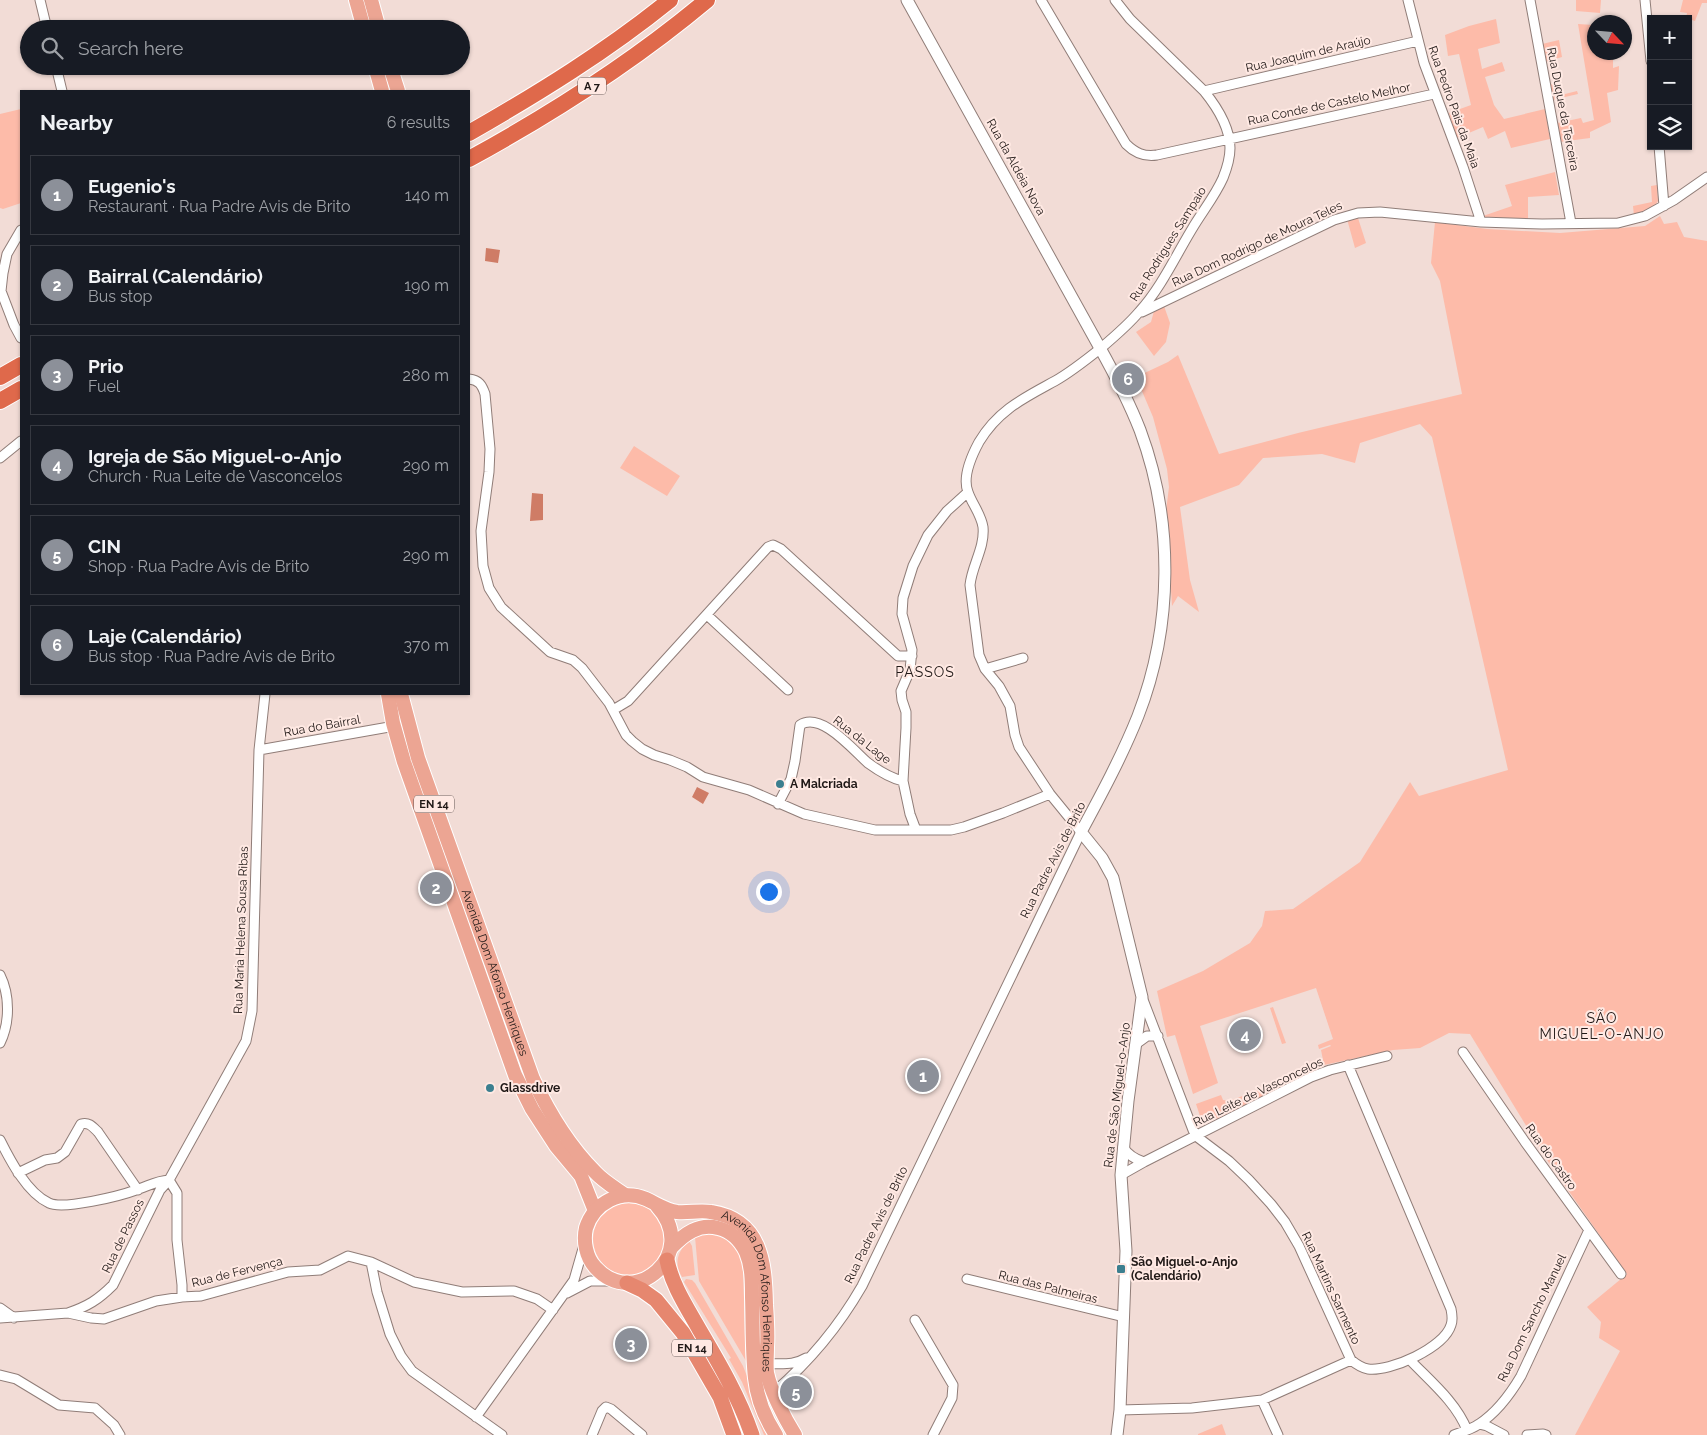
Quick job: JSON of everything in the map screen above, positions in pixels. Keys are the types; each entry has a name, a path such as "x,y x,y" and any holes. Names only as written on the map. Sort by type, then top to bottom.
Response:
{"highway":[{"name":"A 7","path":"470,132 510,110 591,59 670,0"},
{"name":"A 7","path":"470,158 589,88 648,46 706,0"},
{"path":"0,377 20,367"},
{"path":"0,401 20,390"},
{"name":"EN 14","path":"669,1254 674,1285 725,1374 742,1408 752,1435"},
{"name":"EN 14","path":"621,1282 642,1290 664,1307 683,1333 720,1397 734,1435"}],"main road":[{"path":"356,0 362,20"},
{"path":"371,0 377,20"},
{"path":"378,75 382,90"},
{"path":"393,75 398,90"},
{"name":"Avenida Dom Afonso Henriques","path":"388,695 393,723 404,762 515,1075 532,1109 556,1146 581,1176 595,1211"},
{"name":"Avenida Dom Afonso Henriques","path":"401,695 418,758 533,1079 543,1101 557,1124 595,1172 625,1195 647,1199 657,1206 677,1212 709,1212 725,1215 738,1222 751,1234 762,1257 765,1272 764,1412 776,1435"},
{"path":"585,1242 589,1220 595,1211 604,1203 625,1195"},
{"name":"EN 14","path":"657,1206 670,1225 672,1236 669,1254"},
{"name":"Avenida Dom Afonso Henriques","path":"621,1282 646,1279 654,1274 685,1235 700,1227 720,1228 731,1233 741,1243 746,1253 751,1277 763,1372 774,1392 780,1410 795,1435"},
{"name":"EN 14","path":"585,1242 588,1255 594,1266 604,1275 621,1282"}],"street":[{"path":"40,0 45,20"},
{"name":"Rua da Aldeia Nova","path":"907,0 1100,348"},
{"name":"Rua Conde de Castelo Melhor","path":"1041,0 1126,144 1140,154 1153,156 1434,94"},
{"name":"Rua Rodrigues Sampaio","path":"1081,832 1050,794 1024,756 1015,734 1010,706 999,686 985,669 979,655 970,585 982,542 983,527 975,504 968,492 967,474 979,442 992,423 1017,401 1069,372 1100,348 1139,313 1156,290 1219,187 1228,166 1229,139 1220,114 1204,91 1130,19 1114,0"},
{"name":"Rua Pedro Pais da Maia","path":"1408,0 1434,94 1463,167 1481,222"},
{"name":"Rua Duque da Terceira","path":"1530,0 1571,224"},
{"path":"1645,0 1651,60"},
{"name":"Rua Joaquim de Araújo","path":"1204,91 1418,41"},
{"path":"58,75 62,90"},
{"path":"1659,150 1664,206"},
{"name":"Rua Dom Rodrigo de Moura Teles","path":"1139,313 1325,224 1353,214 1389,212 1481,222 1618,223 1646,216 1707,177"},
{"path":"20,232 7,254 2,272 1,291 20,336"},
{"name":"Rua Padre Avis de Brito","path":"774,1392 812,1354 842,1319 862,1286 1081,832 1125,745 1141,708 1149,683 1156,656 1165,590 1163,525 1150,462 1131,406 1100,348"},
{"path":"470,379 483,386 485,394 490,449 489,472 481,530 483,566 489,588 505,611 550,652 573,660 582,668 613,710 626,735 642,749 654,756 686,767 703,777 749,790 804,814 836,823 875,830 951,830 964,827 1050,794"},
{"path":"0,458 20,442"},
{"path":"916,830 910,814 903,781 906,712 901,691 910,670 912,656 902,614 903,598 907,582 920,550 937,522 968,492"},
{"path":"613,710 628,701 768,547 774,545 781,548 898,656 912,656"},
{"path":"707,614 788,690"},
{"path":"985,669 1023,658"},
{"name":"Rua Maria Helena Sousa Ribas","path":"169,1180 246,1041 252,1011 259,750 265,695"},
{"name":"Rua da Lage","path":"778,804 791,779 800,725 804,722 818,723 827,728 874,767 903,781"},
{"name":"Rua do Bairral","path":"259,750 389,727"},
{"name":"Rua de São Miguel-o-Anjo","path":"1081,832 1102,858 1113,878 1142,997 1121,1175 1126,1251 1120,1410 1117,1435"},
{"path":"0,975 7,1001 7,1023 0,1043"},
{"path":"1142,997 1187,1118 1196,1136"},
{"path":"1136,1044 1146,1036 1158,1036"},
{"name":"Rua do Castro","path":"1464,1052 1525,1142 1621,1274"},
{"name":"Rua Leite de Vasconcelos","path":"1121,1175 1311,1077 1348,1065 1387,1056"},
{"name":"Rua Martins Sarmento","path":"1196,1136 1229,1161 1249,1180 1286,1222 1299,1246 1351,1360 1358,1366 1366,1369 1389,1368 1410,1360 1424,1352 1448,1332 1451,1325 1451,1309 1348,1065"},
{"path":"18,1173 45,1160 57,1158 65,1152 81,1124 86,1122 98,1132 138,1190"},
{"path":"0,1140 18,1173 32,1190 49,1204 76,1204 138,1190 157,1181 169,1180"},
{"path":"1123,1147 1132,1157 1144,1162"},
{"name":"Rua de Fervença","path":"169,1180 177,1193 177,1240 182,1297 201,1296 288,1272 320,1270 348,1256 371,1262 414,1282 462,1292 514,1291 537,1299 553,1310"},
{"name":"Rua de Passos","path":"0,1318 68,1313 89,1305 101,1297 113,1285 160,1190 169,1180"},
{"name":"Rua Dom Sancho Manuel","path":"1454,1435 1479,1424 1509,1393 1521,1376 1589,1230"},
{"path":"476,1417 574,1280 585,1242"},
{"path":"371,1262 377,1292 390,1334 401,1356 412,1371 502,1435"},
{"name":"Rua das Palmeiras","path":"967,1279 1124,1317"},
{"path":"563,1295 590,1281 621,1282"},
{"name":"Rua de Passos","path":"68,1313 104,1319 156,1301 182,1297"},
{"path":"0,1308 14,1318"},
{"path":"915,1320 952,1385 952,1398 933,1435"},
{"name":"Rua Padre Avis de Brito","path":"763,1372 799,1362 812,1354"},
{"path":"1120,1410 1192,1408 1262,1400 1351,1360"},
{"path":"1410,1360 1451,1403 1464,1421 1467,1430"},
{"path":"0,1375 16,1379 58,1405 95,1408 114,1425 120,1435"},
{"path":"1262,1400 1278,1435"},
{"path":"592,1435 602,1411 606,1407 642,1435"},
{"path":"1479,1424 1504,1435"},
{"path":"1527,1435 1546,1435"}],"shaded area":[{"path":"1576,0 1601,0 1600,13 1576,11"},
{"path":"1683,0 1707,0 1707,3 1702,3 1695,21 1692,20 1692,15 1680,12"},
{"path":"1496,19 1500,43 1478,49 1482,69 1502,62 1505,71 1485,77 1494,105 1504,119 1545,109 1550,139 1511,148 1505,131 1488,139 1483,127 1457,138 1449,113 1471,105 1459,54 1448,56 1445,35"},
{"path":"1578,24 1587,25 1587,60 1613,60 1613,68 1619,66 1618,90 1607,93 1611,122 1590,132 1590,138 1560,142 1557,123 1581,118 1583,123 1594,120"},
{"path":"1559,40 1562,57 1545,62 1542,44"},
{"path":"1559,81 1561,95 1577,91 1578,94 1552,100 1550,85"},
{"path":"20,109 20,203 3,209 0,208 0,114"},
{"path":"1555,172 1559,195 1528,197 1528,219 1487,218 1483,216 1512,206 1505,185"},
{"path":"1657,185 1658,201 1654,207 1634,216 1633,206 1652,202 1651,186"},
{"path":"1660,216 1664,224 1677,222 1684,237 1707,241 1707,1435 1575,1435 1620,1351 1599,1338 1601,1322 1587,1307 1627,1274 1549,1163 1470,1034 1449,1033 1420,1048 1393,1050 1324,1065 1321,1050 1331,1046 1319,1049 1318,1045 1333,1039 1316,988 1200,1026 1218,1083 1193,1094 1175,1035 1167,1037 1157,991 1203,971 1250,943 1262,926 1265,911 1293,909 1360,862 1410,782 1419,796 1508,770 1432,437 1420,424 1360,443 1355,463 1322,454 1263,458 1239,485 1180,507 1190,580 1199,612 1178,596 1172,606 1166,511 1169,487 1167,469 1153,417 1136,377 1168,362 1178,355 1219,454 1462,394 1440,281 1431,263 1435,222 1487,229 1560,233 1645,226"},
{"path":"1358,218 1366,243 1355,248 1347,219"},
{"path":"486,248 500,250 498,263 485,261"},
{"path":"1164,306 1170,323 1166,342 1154,356 1136,332 1151,322 1154,311"},
{"path":"634,446 680,476 667,496 620,468"},
{"path":"532,493 543,494 543,520 530,521"},
{"path":"697,787 709,793 703,804 692,797"},
{"path":"1273,1007 1286,1043 1282,1044 1270,1008"},
{"path":"1280,1082 1282,1088 1217,1119 1216,1117 1202,1122 1196,1104 1221,1095 1223,1100 1229,1101"},
{"path":"629,1203 649,1209 659,1219 665,1239 659,1259 649,1269 629,1275 609,1269 599,1259 593,1239 599,1219 609,1209"},
{"path":"710,1233 723,1237 730,1242 736,1248 742,1263 746,1361 699,1281 695,1237"},
{"path":"689,1241 692,1246 695,1275 682,1277 678,1267 678,1258 679,1253"},
{"path":"686,1279 692,1280 695,1283 743,1366 770,1435 764,1435 742,1382 729,1359 731,1358 684,1282"},
{"path":"1222,1424 1226,1435 1198,1435 1198,1434"}],"place":[{"name":"Laje (Calendário)","path":"1128,379"},
{"name":"A Malcriada","path":"780,784"},
{"name":"Bairral (Calendário)","path":"436,888"},
{"name":"Igreja de São Miguel-o-Anjo","path":"1245,1035"},
{"name":"Eugenio's","path":"923,1076"},
{"name":"Glassdrive","path":"490,1088"},
{"name":"São Miguel-o-Anjo (Calendário)","path":"1121,1269"},
{"name":"Prio","path":"631,1344"},
{"name":"CIN","path":"796,1392"}],"district":[{"name":"PASSOS","path":"925,672"},
{"name":"SÃO MIGUEL-O-ANJO","path":"1602,1026"}]}
